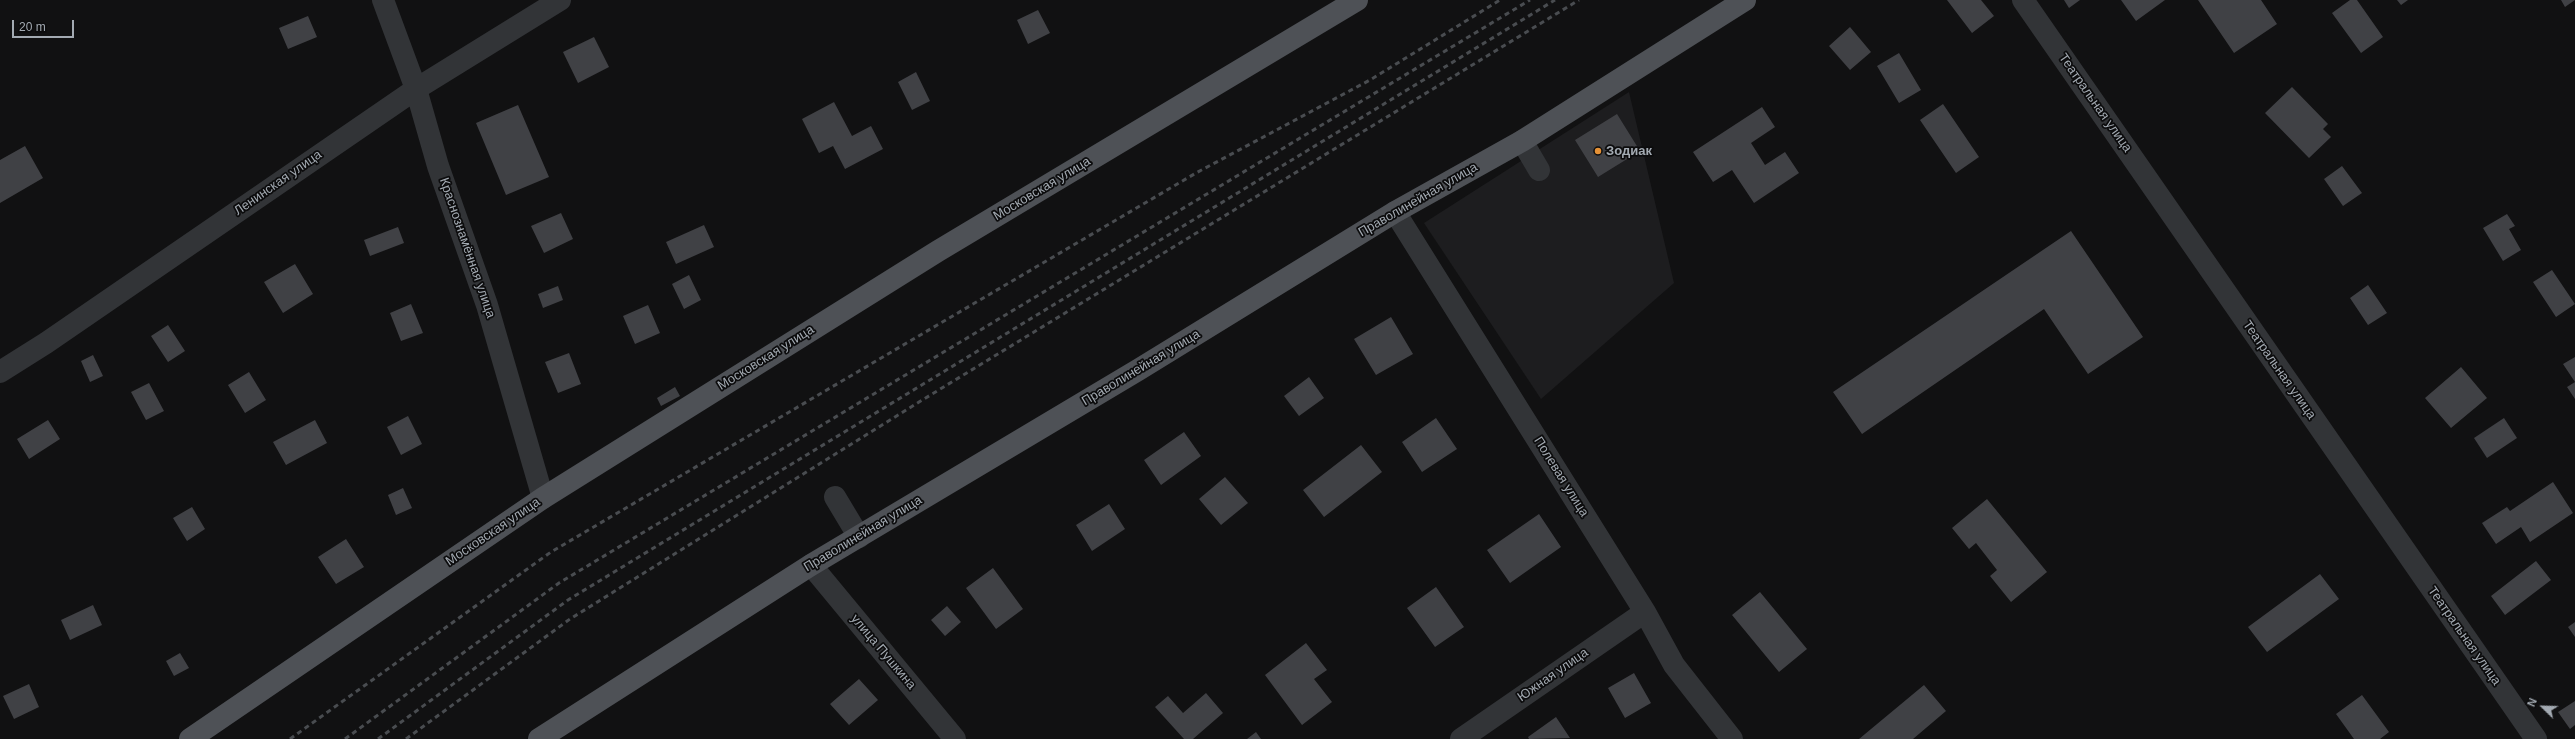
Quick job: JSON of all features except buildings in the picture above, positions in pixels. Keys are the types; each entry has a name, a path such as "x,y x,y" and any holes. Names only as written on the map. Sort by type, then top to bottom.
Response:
{"main road":[{"name":"Московская улица","path":"190,739 543,498 938,251 1357,0"},
{"name":"Праволинейная улица","path":"539,739 811,565 1395,212 1522,141 1744,0"}],"street":[{"name":"Краснознамённая улица","path":"383,0 416,89 438,166 487,305 543,498"},
{"name":"Ленинская улица","path":"0,372 53,338 416,89 560,0"},
{"name":"Театральная улица","path":"2023,0 2536,739"},
{"path":"1522,141 1539,170"},
{"name":"Полевая улица","path":"1395,212 1645,612 1674,665 1732,739"},
{"path":"835,497 859,537"},
{"name":"улица Пушкина","path":"811,565 955,739"},
{"name":"Южная улица","path":"1461,739 1645,612"}],"shaded area":[{"path":"1629,92 1674,283 1541,399 1424,223"}],"railway":[{"path":"290,739 551,552 1196,173 1370,80 1500,0"},
{"path":"345,739 559,583 1530,0"},
{"path":"378,739 568,600 1555,0"},
{"path":"406,739 570,619 919,402 1579,0"}],"place":[{"name":"Зодиак","path":"1598,151"}]}
